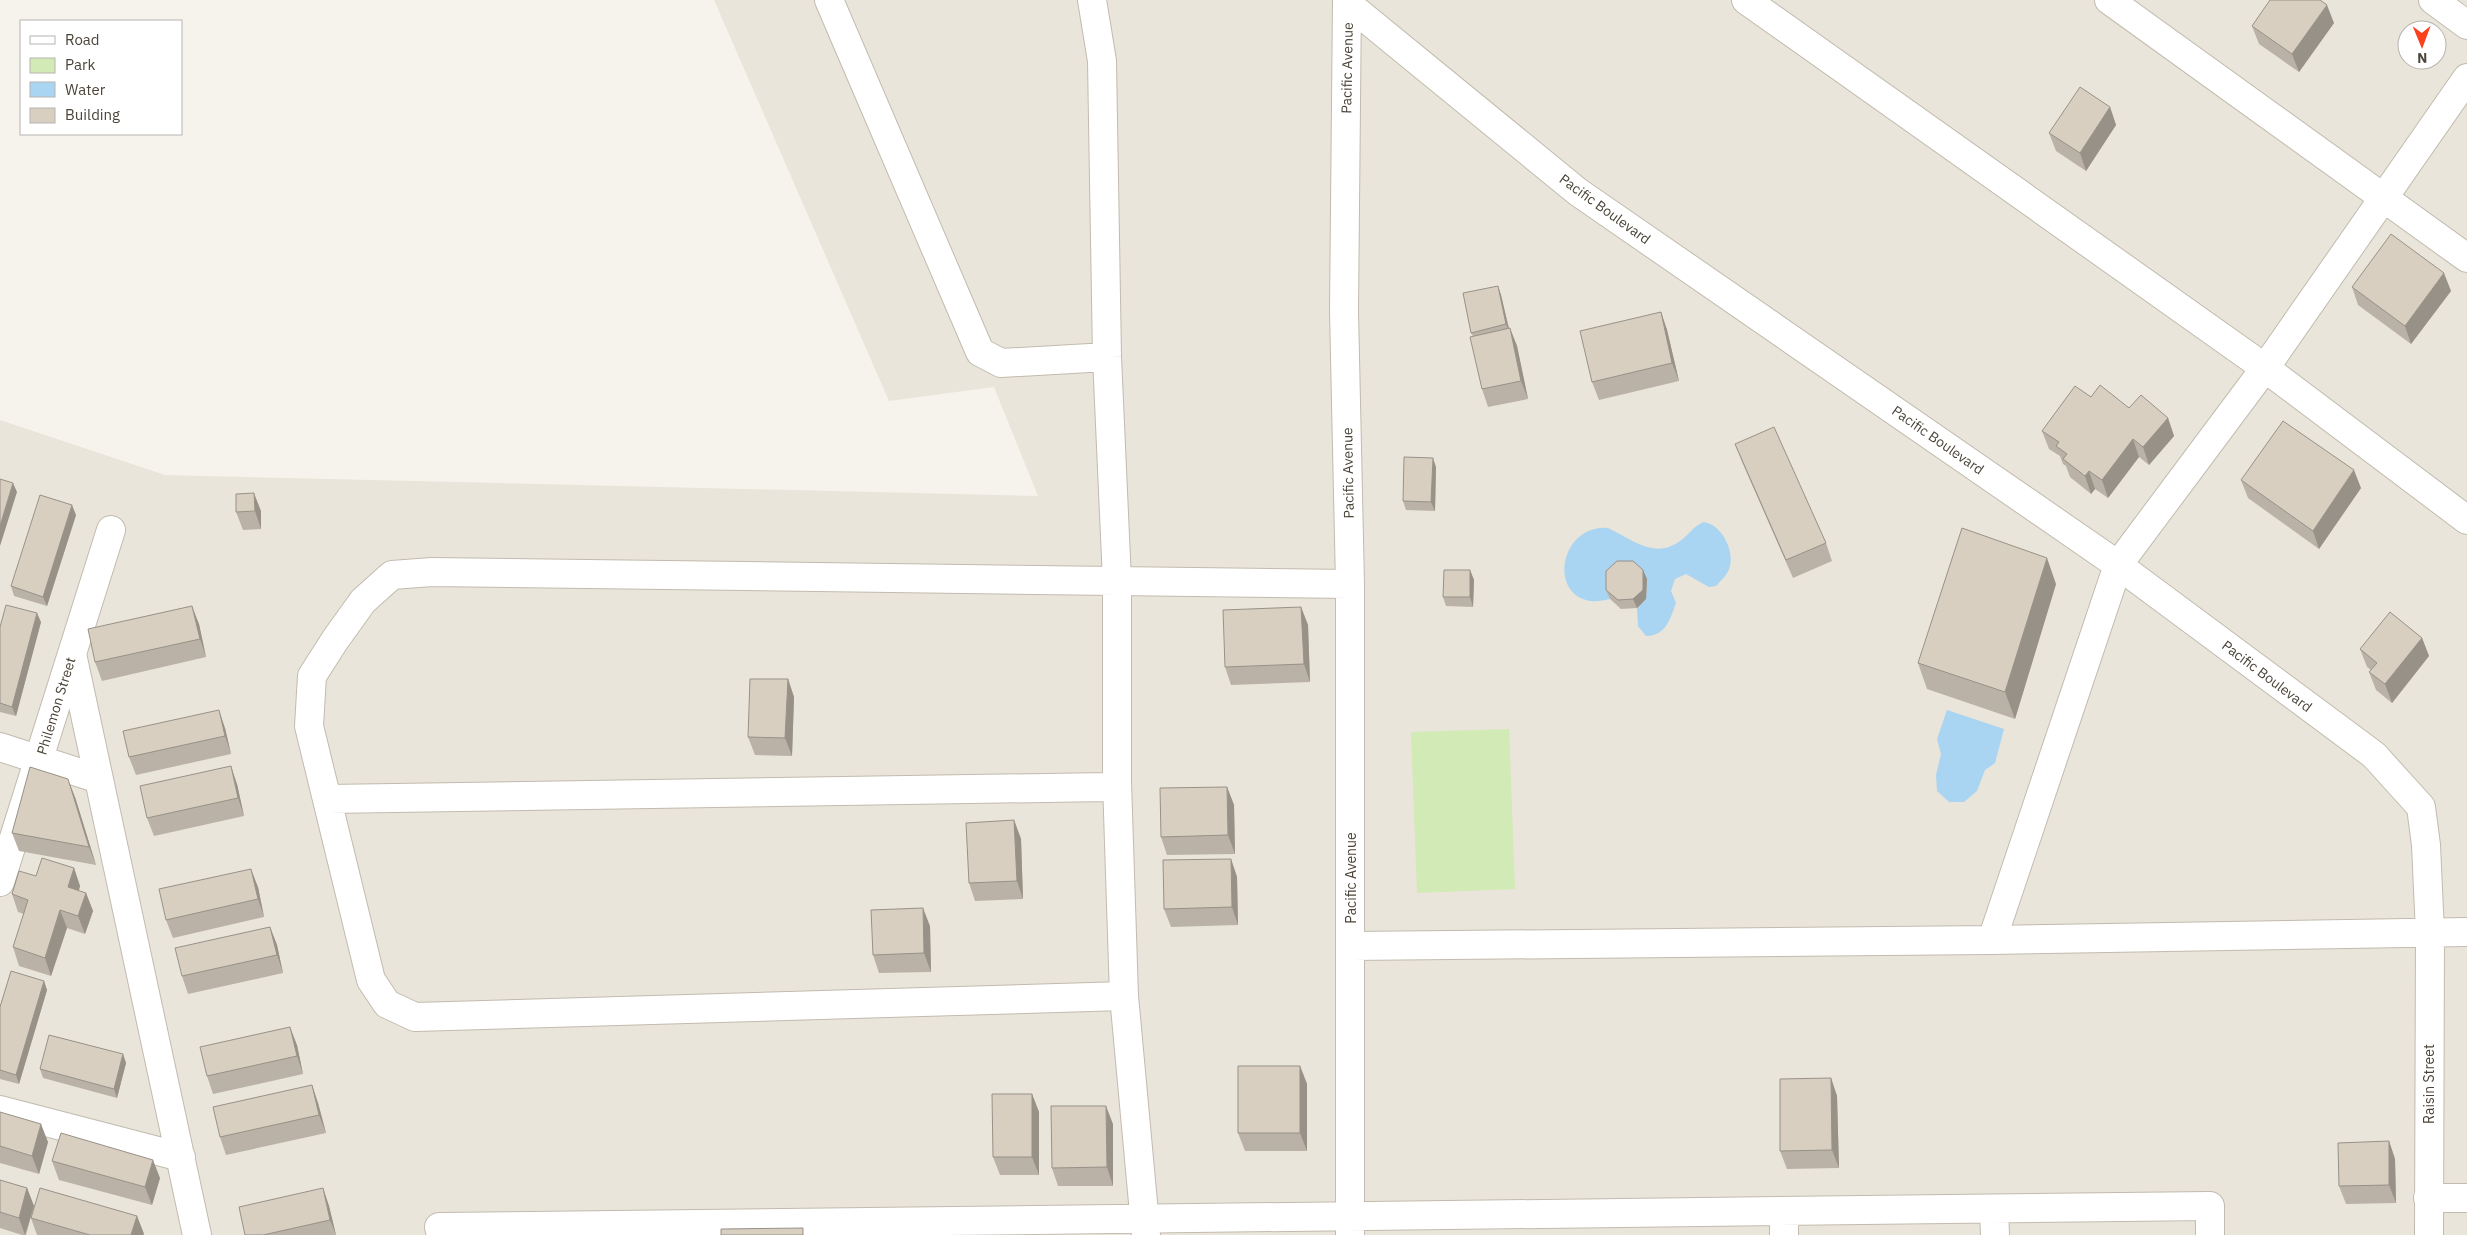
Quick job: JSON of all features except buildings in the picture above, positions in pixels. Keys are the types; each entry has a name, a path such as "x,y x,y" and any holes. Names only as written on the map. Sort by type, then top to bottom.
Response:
{"street":[{"path":"829,0 980,352 1001,363 1107,357"},
{"path":"1092,0 1102,61 1107,357 1117,581 1117,782 1124,996 1146,1227"},
{"path":"1746,0 2265,368 2467,520"},
{"path":"2109,0 2383,200 2467,258"},
{"path":"2433,0 2467,25"},
{"name":"Pacific Boulevard","path":"1348,2 1578,192 2118,565 2374,755 2421,806 2426,845 2430,933"},
{"name":"Pacific Avenue","path":"1348,2 1344,311 1350,584 1350,1226"},
{"path":"1992,940 2118,565 2265,368 2467,78"},
{"name":"Philemon Street","path":"0,882 111,530"},
{"path":"1124,996 414,1018 387,1004 371,980 309,726 312,676 363,602 392,575 432,572 1350,584"},
{"path":"72,654 197,1235"},
{"path":"0,747 99,780"},
{"path":"328,799 1107,787 1117,782"},
{"path":"1351,946 1992,940 2467,932"},
{"name":"Raisin Street","path":"2429,1235 2430,933"},
{"path":"0,1110 181,1157"},
{"path":"2428,1198 2467,1198"},
{"path":"440,1235 439,1227 706,1230 1995,1222 2210,1206 2210,1235"}],"shaded area":[{"path":"714,0 2467,0 2467,1235 0,1235 0,420 165,475 1038,496 994,387 889,401"}],"green space":[{"path":"1509,729 1515,889 1417,893 1411,732"}],"water":[{"path":"1704,522 1716,528 1725,539 1731,560 1729,569 1716,586 1709,587 1686,574 1675,579 1671,591 1676,603 1666,626 1658,633 1646,636 1638,626 1637,608 1646,599 1609,580 1610,599 1600,601 1591,601 1577,596 1568,586 1565,574 1565,561 1570,548 1579,537 1592,530 1608,528 1643,546 1661,549 1680,541 1697,525"},
{"path":"1947,710 2004,729 1995,763 1985,770 1977,791 1964,802 1949,802 1937,791 1936,775 1941,754 1937,739"}]}
